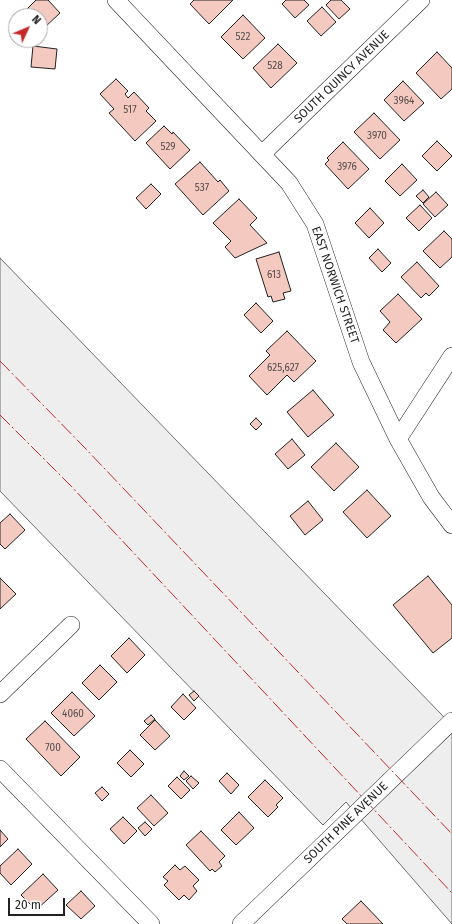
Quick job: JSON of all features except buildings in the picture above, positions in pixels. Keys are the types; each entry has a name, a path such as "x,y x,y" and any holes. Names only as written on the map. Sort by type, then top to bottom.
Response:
{"street":[{"name":"EAST NORWICH STREET","path":"116,0 289,183 315,224 361,362 398,439 431,498 452,525"},
{"name":"SOUTH QUINCY AVENUE","path":"262,154 421,0"},
{"path":"398,439 452,356"},
{"path":"0,694 71,625"},
{"name":"SOUTH PINE AVENUE","path":"240,924 452,721"},
{"path":"0,769 150,924"}],"shaded area":[{"path":"0,258 452,726 452,924 346,802 323,825 0,491"}],"power":[{"path":"0,361 84,447 452,834"},
{"path":"0,415 71,486 452,893"}]}
